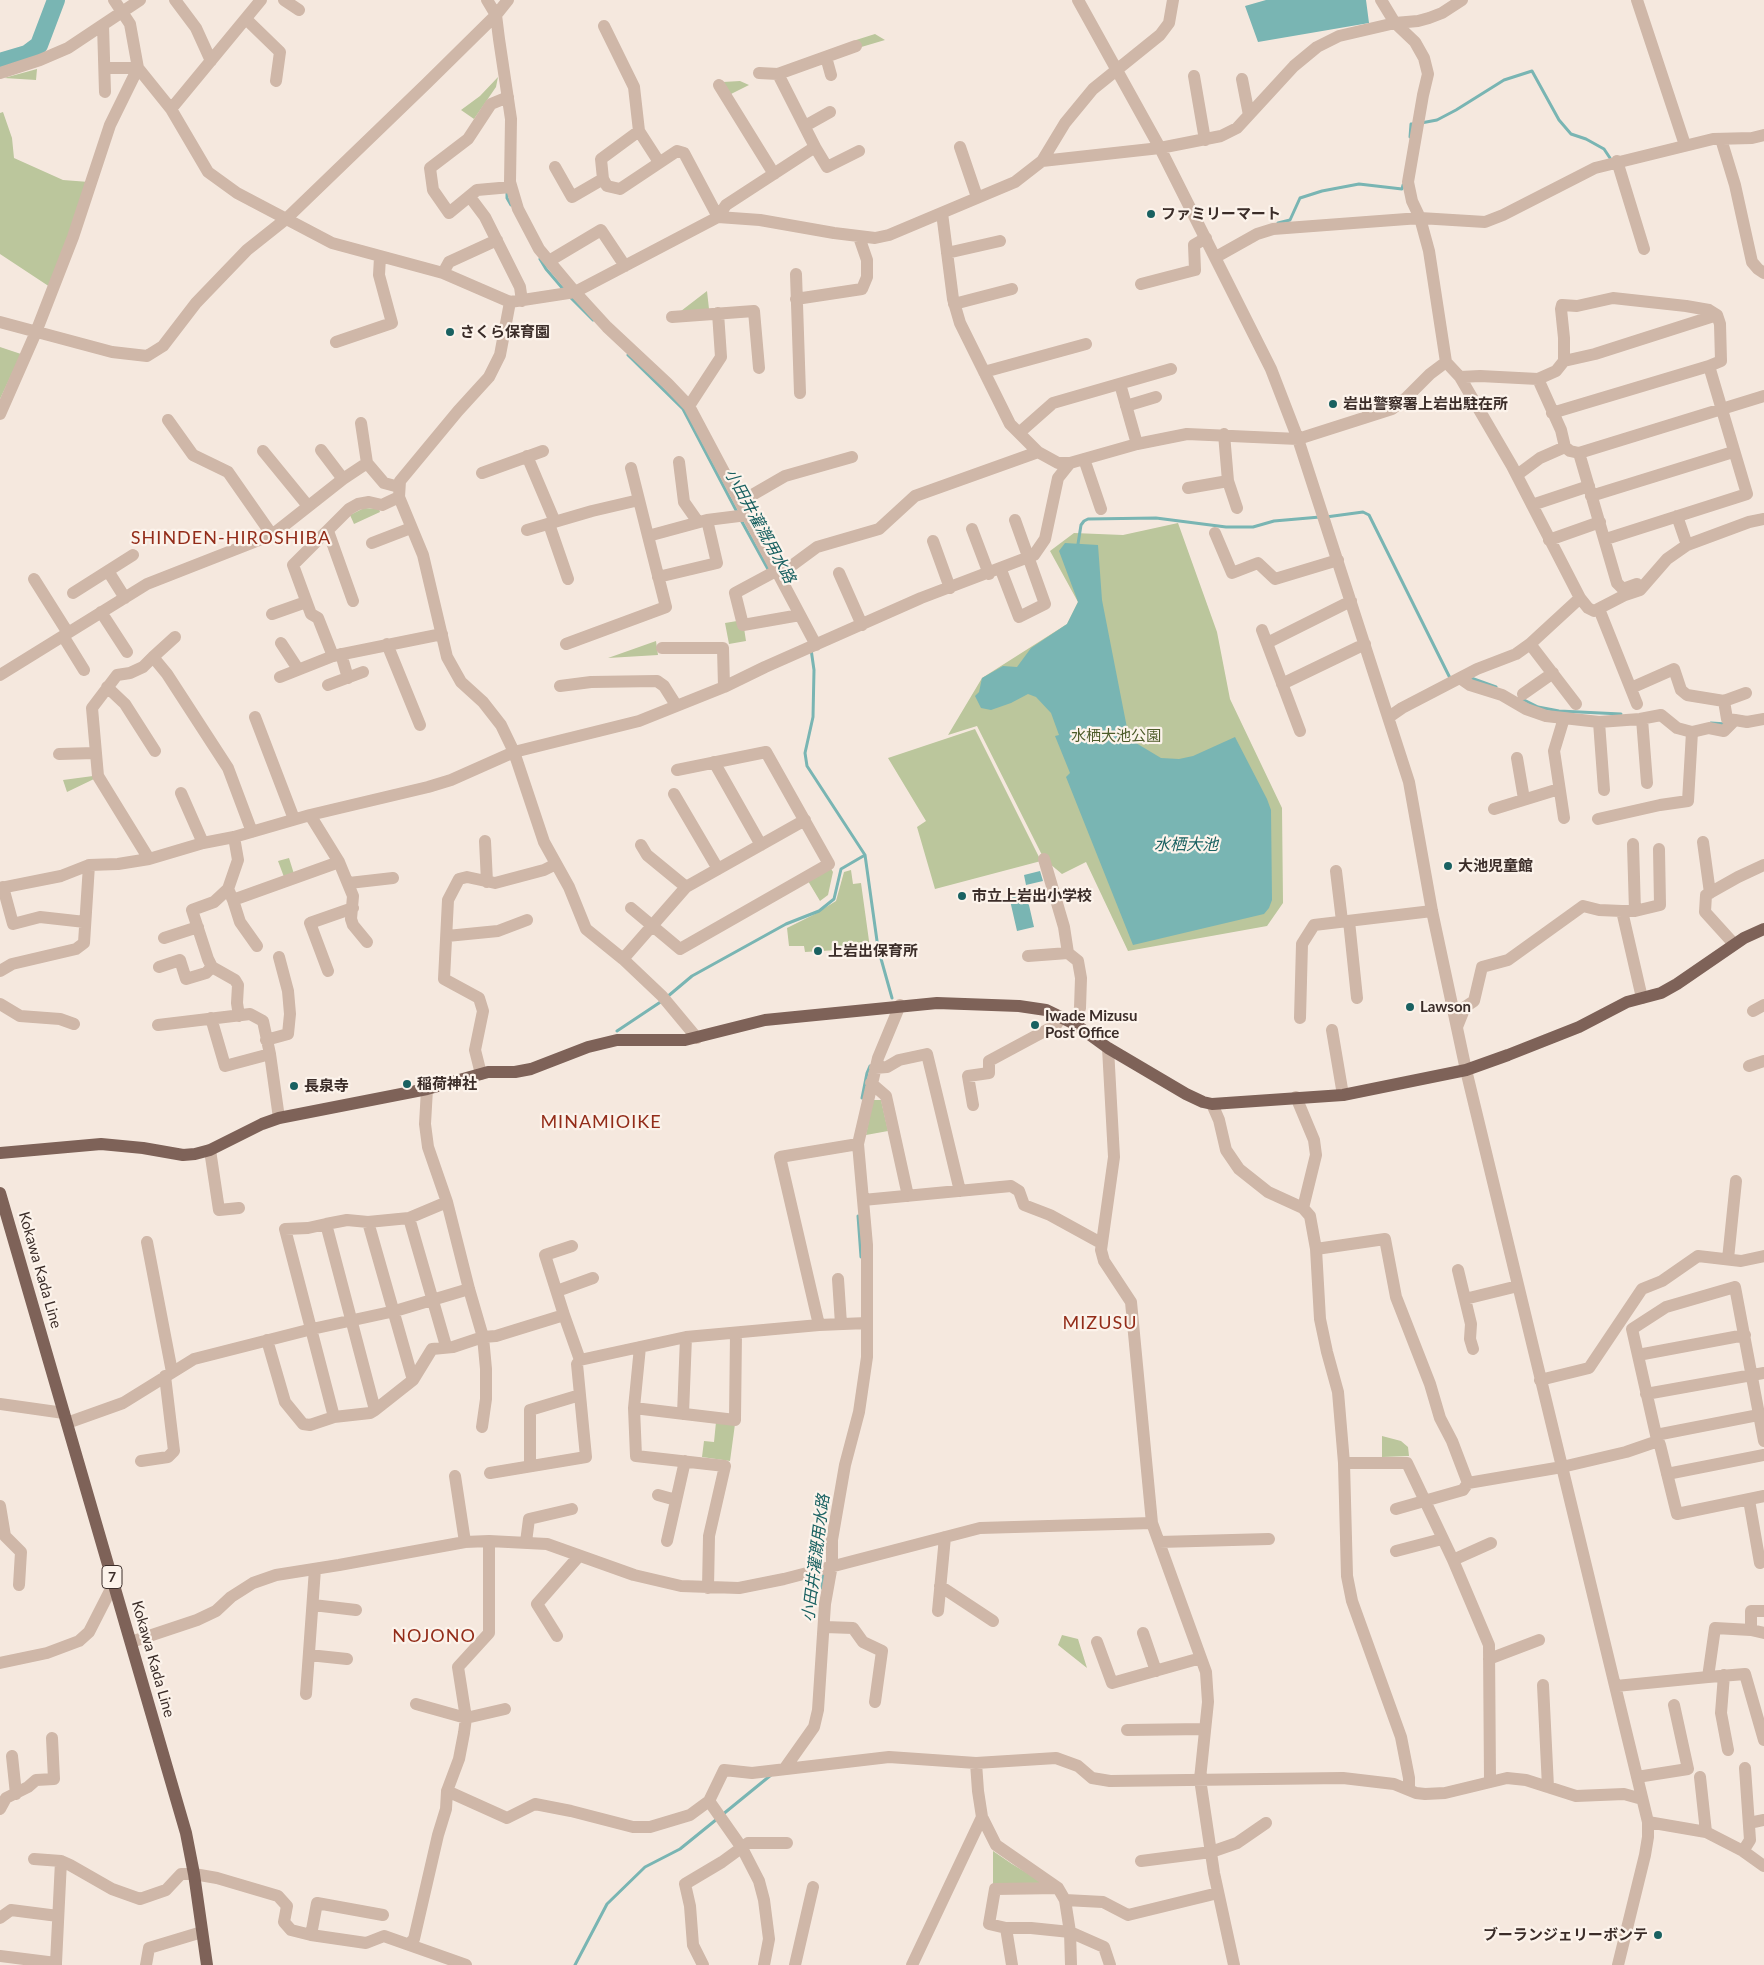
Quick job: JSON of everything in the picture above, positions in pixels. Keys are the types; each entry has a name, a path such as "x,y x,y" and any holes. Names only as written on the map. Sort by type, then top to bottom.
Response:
{"main road":[{"path":"0,1153 101,1144 143,1148 183,1155 210,1150 262,1124 279,1118 427,1089 488,1072 515,1072 531,1069 588,1047 617,1040 685,1040 765,1020 900,1005 956,1003 1019,1006 1046,1010 1075,1024 1108,1048 1186,1094 1212,1104 1343,1095 1466,1070 1508,1055 1570,1030 1627,1002 1661,993 1734,944 1763,933"},
{"name":"Kokawa Kada Line","path":"0,1194 186,1833 207,1965"}],"street":[{"path":"114,0 130,24 138,68 171,109 208,172 237,193 332,243 380,258 442,273 516,301 569,293 625,266 718,217 726,205 815,147"},
{"path":"0,73 40,60 68,48 140,0"},
{"path":"175,0 196,28 211,61"},
{"path":"171,109 261,0"},
{"path":"284,0 299,10"},
{"path":"487,0 496,15 508,97 511,120 510,182 506,187 477,190 448,213 433,190 430,168 468,138 491,104 508,97"},
{"path":"0,322 112,352 147,356 163,346 196,304 247,250 286,220 496,15 508,0"},
{"path":"1078,0 1160,148 1271,369 1298,439 1409,782 1432,911 1466,1070 1648,1822 1646,1855 1618,1965"},
{"path":"718,217 760,220 874,238 889,235 1015,182 1042,161 1065,123 1093,89 1160,35 1169,23 1173,0"},
{"path":"1381,0 1395,23 1415,42 1424,58 1428,74 1408,182 1412,202 1420,218 1428,251 1446,362 1460,377 1517,475 1580,598 1588,608 1594,611 1625,595 1640,590 1667,559 1687,545 1749,522 1764,519"},
{"path":"1042,161 1160,148 1221,136 1237,128 1294,66 1317,47 1339,36 1395,23 1429,18 1442,13 1462,0"},
{"path":"1638,0 1685,145"},
{"path":"246,19 280,52 276,81"},
{"path":"103,25 105,92"},
{"path":"604,26 634,87 639,131 659,162"},
{"path":"759,73 778,74 856,46"},
{"path":"826,57 831,75"},
{"path":"105,68 138,68"},
{"path":"0,414 36,332 73,237 110,125 138,68"},
{"path":"778,74 826,167 859,150"},
{"path":"1194,76 1206,140"},
{"path":"1242,79 1249,115"},
{"path":"719,85 774,174"},
{"path":"805,126 830,112"},
{"path":"639,131 601,159 603,179 607,186 620,189 676,151 684,153 718,217"},
{"path":"1216,257 1257,234 1273,229 1420,218 1485,222 1526,204 1575,176 1594,168 1713,139 1752,138 1764,135"},
{"path":"1721,139 1735,186 1752,262 1758,270 1764,273"},
{"path":"960,147 977,197"},
{"path":"1617,161 1644,249"},
{"path":"555,167 572,197 603,179"},
{"path":"506,187 539,249 549,261 569,293 668,384 689,406 747,515 774,574 812,647"},
{"path":"470,197 485,217 520,287 500,355 489,377 458,410 400,481 399,492 411,528 423,555 447,657 461,682 484,702 501,725 514,752 544,842 570,887 586,929 623,959 662,996 697,1038"},
{"path":"942,213 954,304 960,323 1010,424 1038,452 1058,463 1084,459 1137,444 1187,434 1224,434 1298,439 1392,409 1446,362"},
{"path":"549,261 601,230 625,266"},
{"path":"796,299 862,289 867,277 867,260 859,237"},
{"path":"1141,284 1195,270 1194,245 1206,238"},
{"path":"442,273 449,262 497,240"},
{"path":"947,253 1000,241"},
{"path":"336,342 392,323 379,275 380,258"},
{"path":"796,274 800,393"},
{"path":"954,304 1012,290"},
{"path":"1552,413 1721,361 1720,324 1717,315 1709,310 1686,306 1613,298 1577,306 1562,305 1564,361"},
{"path":"672,317 754,310 759,368"},
{"path":"689,406 721,356 718,313"},
{"path":"1460,377 1480,376 1538,379 1556,371 1564,361 1611,349 1717,315"},
{"path":"984,372 1086,344"},
{"path":"1606,540 1747,494 1709,366"},
{"path":"1019,433 1053,403 1171,369"},
{"path":"1538,379 1561,430 1566,447 1570,451 1579,453 1764,396"},
{"path":"1120,384 1137,444"},
{"path":"1126,406 1156,397"},
{"path":"168,420 193,455 228,472 272,535"},
{"path":"361,423 367,463 384,483 399,492"},
{"path":"1224,434 1228,481 1237,508"},
{"path":"1517,475 1540,458 1566,447"},
{"path":"321,450 343,479"},
{"path":"263,451 308,506"},
{"path":"482,473 543,451"},
{"path":"797,615 743,625 735,593 774,574 817,547 879,529 915,496 1038,452"},
{"path":"1532,504 1590,491 1733,452"},
{"path":"1579,453 1606,540 1617,583 1623,589 1649,581"},
{"path":"527,456 552,523 568,579"},
{"path":"740,502 785,476 852,456"},
{"path":"1084,459 1101,509"},
{"path":"658,577 717,563 703,521 684,502 679,462"},
{"path":"85,922 40,917 13,924 1,887 61,876 89,865 118,864 149,859 310,815 428,787 451,780 514,752 639,721 724,687 921,598 1034,556 1045,539 1058,478 1070,462"},
{"path":"0,675 147,584 272,535 343,479 367,463"},
{"path":"566,644 666,608 631,468"},
{"path":"1188,488 1228,481"},
{"path":"348,678 318,618 310,614 293,565 350,509 358,504 369,502 382,505 399,492"},
{"path":"527,530 592,511 639,500"},
{"path":"648,536 703,521 747,515"},
{"path":"1677,516 1687,545"},
{"path":"972,529 1019,617 1046,604 1015,520"},
{"path":"1549,540 1600,522"},
{"path":"372,543 411,528"},
{"path":"328,531 353,601"},
{"path":"1215,533 1232,573 1258,563 1275,579 1338,560"},
{"path":"933,541 950,588"},
{"path":"73,593 133,555"},
{"path":"108,571 125,598"},
{"path":"839,573 862,625"},
{"path":"34,579 84,670"},
{"path":"1389,717 1402,708 1477,669 1516,654 1530,644 1580,598"},
{"path":"1267,643 1351,601"},
{"path":"272,614 306,602"},
{"path":"1598,609 1637,704"},
{"path":"101,612 127,652"},
{"path":"1262,630 1300,731"},
{"path":"280,677 337,655 442,634"},
{"path":"149,859 98,776 92,708 117,675 130,673 143,667 175,637"},
{"path":"281,643 298,669"},
{"path":"387,644 420,725"},
{"path":"1282,684 1365,644"},
{"path":"1530,644 1576,704"},
{"path":"662,648 723,648 724,687"},
{"path":"153,657 167,674 228,768 252,832"},
{"path":"1631,688 1674,669 1681,690 1687,695 1724,701 1746,693"},
{"path":"328,685 364,672"},
{"path":"1524,694 1553,673"},
{"path":"1460,678 1470,685 1502,695 1546,716 1599,722 1642,719 1661,715 1677,728 1692,732 1709,728 1724,731 1735,720"},
{"path":"560,686 591,682 657,681 664,686 676,705"},
{"path":"107,687 124,704 155,751"},
{"path":"1724,701 1727,719 1747,722 1764,719"},
{"path":"256,717 294,820"},
{"path":"1564,718 1554,751 1564,818"},
{"path":"1642,719 1647,783"},
{"path":"1599,722 1604,790"},
{"path":"1598,819 1660,805 1688,801 1692,732"},
{"path":"631,908 680,949 829,864 766,752 677,770"},
{"path":"59,754 95,753"},
{"path":"1517,758 1524,799"},
{"path":"714,762 762,845"},
{"path":"1494,809 1559,789"},
{"path":"181,793 203,843"},
{"path":"674,794 718,869"},
{"path":"310,815 339,862 349,883 353,896 353,925 367,942"},
{"path":"623,959 686,887 805,820"},
{"path":"234,837 238,860 230,895 240,922 256,946"},
{"path":"485,841 487,882"},
{"path":"1703,842 1710,893"},
{"path":"1633,844 1635,911"},
{"path":"641,845 647,855 686,887"},
{"path":"1457,1027 1465,1007 1474,1002 1482,967 1508,960 1583,906 1599,910 1622,911 1635,911 1660,906 1659,849"},
{"path":"1044,859 1064,927 1068,953 1078,961 1081,978 1080,1008 1075,1024"},
{"path":"239,1016 237,1003 238,985 235,980 212,967 192,910 230,895 339,862"},
{"path":"481,1074 475,1050 483,1011 479,998 444,979 448,900 459,879 467,877 495,883 544,870 556,864"},
{"path":"0,971 12,964 76,949 84,944 89,865"},
{"path":"1734,944 1705,912 1706,895 1764,865"},
{"path":"1336,871 1357,998"},
{"path":"349,883 393,878"},
{"path":"328,971 310,923 352,908"},
{"path":"1300,1018 1302,944 1314,925 1432,911"},
{"path":"1622,911 1642,998"},
{"path":"447,936 498,931 527,920"},
{"path":"164,938 198,927"},
{"path":"1028,956 1068,953"},
{"path":"266,1040 288,1034 290,1014 288,991 279,957"},
{"path":"159,967 180,960 186,979 206,973 212,967"},
{"path":"0,1004 20,1016 60,1019 74,1024"},
{"path":"1752,1011 1764,1004"},
{"path":"785,1768 814,1727 818,1710 825,1604 832,1565 832,1540 844,1465 859,1412 867,1357 864,1323 867,1245 863,1200 854,1145 875,1068 900,1005"},
{"path":"158,1025 250,1014 263,1021 270,1054 279,1118"},
{"path":"973,1105 968,1076 989,1073 989,1061 1056,1025 1061,1017"},
{"path":"211,1018 225,1066 270,1054"},
{"path":"1332,1030 1343,1095"},
{"path":"1108,1048 1114,1157 1100,1242 1101,1250 1104,1260 1131,1302 1152,1523 1206,1672 1208,1702 1200,1779 1218,1893 1234,1965"},
{"path":"875,1068 887,1067 899,1060 927,1054 960,1191"},
{"path":"1749,1066 1764,1061"},
{"path":"871,1083 886,1096 908,1196"},
{"path":"427,1089 425,1124 428,1148 447,1202 468,1289 483,1337 486,1399 482,1427"},
{"path":"1296,1097 1314,1140 1316,1155 1303,1208"},
{"path":"1212,1104 1219,1120 1221,1136 1226,1150 1239,1169 1268,1192 1303,1208 1310,1216 1316,1249 1317,1294 1320,1319 1338,1392 1344,1463 1349,1584 1352,1601 1401,1737 1409,1778 1409,1788"},
{"path":"819,1325 780,1157 854,1145"},
{"path":"210,1150 219,1210 238,1208"},
{"path":"1728,1259 1736,1181"},
{"path":"863,1200 1011,1186 1019,1191 1024,1205 1050,1215 1100,1242"},
{"path":"334,1417 285,1229 308,1228 347,1220 368,1222 409,1218 447,1202"},
{"path":"409,1218 446,1346"},
{"path":"368,1222 395,1311 413,1380"},
{"path":"326,1224 375,1410"},
{"path":"1316,1249 1385,1239 1396,1297 1430,1384 1440,1418 1452,1441 1468,1483"},
{"path":"141,1461 168,1457 174,1451 168,1374 148,1242"},
{"path":"572,1246 545,1254 580,1360"},
{"path":"1540,1380 1590,1368 1642,1289 1662,1281 1698,1256 1741,1261 1764,1256"},
{"path":"1458,1270 1470,1324 1470,1339 1473,1349"},
{"path":"557,1291 593,1278"},
{"path":"838,1279 841,1324"},
{"path":"1465,1300 1518,1286"},
{"path":"1764,1441 1758,1374 1744,1336 1735,1287 1666,1307 1632,1329 1646,1394 1677,1514 1764,1496"},
{"path":"0,1404 66,1418 123,1403 194,1359 312,1329 395,1311 468,1289"},
{"path":"267,1340 285,1402 303,1424 310,1424 334,1417 370,1413 375,1410 413,1380 432,1348 453,1347 564,1315"},
{"path":"490,1473 586,1456 576,1364 580,1360 686,1337 819,1325 864,1323"},
{"path":"634,1408 734,1420 736,1333"},
{"path":"1638,1355 1744,1336"},
{"path":"683,1414 686,1337"},
{"path":"640,1347 634,1408 636,1456 726,1466 709,1536 708,1588"},
{"path":"1646,1394 1758,1374"},
{"path":"530,1466 530,1410 580,1395"},
{"path":"1396,1509 1463,1490 1468,1483 1562,1467 1626,1452 1657,1438 1762,1414"},
{"path":"1667,1474 1764,1455"},
{"path":"667,1541 685,1461"},
{"path":"1344,1463 1407,1462 1452,1560 1489,1645 1490,1782"},
{"path":"454,1476 465,1542"},
{"path":"658,1495 676,1500"},
{"path":"1749,1500 1760,1563"},
{"path":"0,1506 5,1536 21,1552 19,1585"},
{"path":"526,1542 529,1519 572,1509"},
{"path":"130,1642 196,1620 216,1611 231,1597 253,1583 276,1575 465,1542 489,1541 547,1544 652,1580 681,1586 739,1588 980,1528 1152,1523"},
{"path":"938,1611 945,1537"},
{"path":"1159,1542 1269,1539"},
{"path":"1396,1551 1442,1539"},
{"path":"410,1944 414,1939 438,1835 446,1809 447,1791 459,1759 466,1718 458,1667 489,1634 489,1541"},
{"path":"1452,1560 1490,1543"},
{"path":"557,1636 537,1604 579,1556"},
{"path":"306,1694 315,1569"},
{"path":"1,1659 47,1653 79,1641 89,1632 114,1584"},
{"path":"940,1586 993,1621"},
{"path":"312,1605 356,1610"},
{"path":"1751,1630 1752,1612 1764,1611"},
{"path":"824,1627 853,1628 863,1642 882,1651 875,1702"},
{"path":"1708,1677 1715,1628 1751,1630 1764,1633"},
{"path":"1143,1633 1156,1671"},
{"path":"1489,1659 1539,1640"},
{"path":"1097,1642 1112,1683 1202,1658"},
{"path":"309,1656 347,1659"},
{"path":"1616,1686 1745,1674 1764,1740"},
{"path":"1724,1675 1721,1713 1728,1750"},
{"path":"1543,1685 1548,1787"},
{"path":"416,1704 466,1718 505,1709"},
{"path":"1637,1777 1688,1769 1674,1705"},
{"path":"1127,1730 1205,1729"},
{"path":"0,1809 6,1798 28,1788 36,1780 54,1779 52,1738"},
{"path":"12,1756 16,1794"},
{"path":"447,1791 507,1818 535,1804 571,1810 633,1827 650,1826 690,1815 709,1801 724,1770 752,1773 889,1757 976,1763 1056,1758 1078,1766 1092,1778 1110,1781 1343,1778 1394,1784 1409,1788 1416,1793 1425,1794 1445,1793 1507,1778 1526,1780 1576,1796 1624,1794 1642,1799"},
{"path":"976,1763 982,1817 996,1844 1058,1888 1065,1900 1070,1932 1071,1965"},
{"path":"1744,1851 1750,1840 1745,1768"},
{"path":"1700,1777 1706,1832"},
{"path":"709,1801 742,1848 753,1869 764,1900 769,1939 764,1965"},
{"path":"912,1965 982,1817"},
{"path":"1749,1823 1764,1820"},
{"path":"1141,1861 1211,1852 1237,1843 1266,1822"},
{"path":"1648,1822 1706,1832 1744,1851 1764,1866"},
{"path":"703,1965 692,1945 690,1906 685,1884 748,1844 787,1843"},
{"path":"34,1859 61,1861 112,1889 140,1899 166,1890 181,1874 217,1878 278,1896 287,1906 284,1922 291,1930 311,1935 366,1943 384,1936 466,1965"},
{"path":"0,1956 56,1964 61,1861"},
{"path":"795,1965 812,1887"},
{"path":"1058,1888 995,1888 989,1924 1006,1928 1031,1928 1070,1932 1104,1947 1110,1965"},
{"path":"1065,1900 1103,1902 1128,1915 1218,1893"},
{"path":"311,1935 318,1903 383,1915"},
{"path":"0,1918 11,1910 58,1916"},
{"path":"1006,1928 1012,1965"},
{"path":"146,1965 149,1948 202,1932"}],"green space":[{"path":"875,34 885,40 858,48 856,40"},
{"path":"37,69 36,80 4,78"},
{"path":"498,77 496,87 474,119 461,110 480,96"},
{"path":"740,81 749,85 731,94 723,82"},
{"path":"3,112 12,138 14,158 63,180 89,182 50,287 0,254 0,113"},
{"path":"707,291 709,309 681,311"},
{"path":"0,347 21,354 0,399"},
{"path":"364,508 379,509 380,512 354,524 350,515"},
{"name":"水栖大池公園","path":"1178,523 1217,632 1230,699 1282,808 1283,903 1267,926 1128,951 1086,862 1062,874 1044,859 977,726 948,735 982,678 1067,624 1078,602 1050,551 1074,533 1123,535"},
{"path":"737,621 744,628 746,641 729,644 725,623"},
{"path":"656,641 658,655 608,658"},
{"path":"975,729 1041,861 935,889 917,827 926,821 888,758"},
{"path":"93,776 94,779 67,792 63,780"},
{"path":"289,858 294,874 284,877 278,861"},
{"path":"830,867 833,872 828,895 820,901 808,881"},
{"path":"851,870 853,884 861,883 870,948 805,952 804,946 789,946 787,928 836,901 844,872"},
{"path":"873,1100 881,1100 888,1131 866,1135"},
{"path":"716,1422 735,1424 730,1461 702,1457 704,1441 714,1442"},
{"path":"1382,1436 1401,1441 1408,1447 1409,1456 1382,1457"},
{"path":"1062,1635 1078,1639 1087,1668 1058,1645"},
{"path":"993,1851 1012,1864 1047,1885 993,1884"}],"water":[{"path":"1266,0 1366,0 1369,23 1258,42 1245,6"},
{"name":"水栖大池","path":"1065,543 1098,545 1102,600 1128,733 1131,740 1161,758 1179,759 1193,756 1235,737 1271,810 1272,900 1264,914 1133,945 1066,777 1070,773 1055,736 1059,735 1051,713 1036,697 1028,694 1011,703 991,710 981,708 975,696 979,692 982,678 1003,666 1017,667 1031,648 1067,624 1078,602 1059,551"},
{"path":"1040,871 1043,881 1026,885 1024,875"},
{"path":"1026,892 1034,927 1017,931 1009,896"}],"waterway":[{"path":"0,62 27,54 39,45 56,0"},
{"path":"1421,123 1437,120 1504,80 1532,71 1559,120 1571,134 1586,139 1604,149 1610,158"},
{"path":"1410,137 1411,124 1415,124"},
{"path":"1278,223 1290,220 1300,198 1322,191 1359,184 1402,189 1403,185"},
{"name":"小田井灌漑用水路","path":"507,190 507,198 511,205"},
{"name":"小田井灌漑用水路","path":"540,259 564,290"},
{"name":"小田井灌漑用水路","path":"569,296 593,320"},
{"name":"小田井灌漑用水路","path":"628,355 683,409 737,512"},
{"path":"1326,517 1363,512 1369,515 1450,678"},
{"path":"1078,544 1081,525 1088,519 1156,518 1226,527 1253,527 1274,521 1320,517"},
{"name":"小田井灌漑用水路","path":"741,520 769,571"},
{"name":"小田井灌漑用水路","path":"811,649 814,670 813,717 805,753 807,766 865,855 878,948 892,998"},
{"path":"1469,679 1471,678 1496,687"},
{"path":"1520,698 1538,707 1559,711 1621,714"},
{"path":"1711,723 1727,724"},
{"path":"667,997 692,976 786,924 819,911 834,899 841,869 865,855"},
{"path":"617,1031 662,1001"},
{"name":"小田井灌漑用水路","path":"862,1098 870,1066"},
{"name":"小田井灌漑用水路","path":"858,1216 861,1257"},
{"name":"小田井灌漑用水路","path":"822,1588 824,1572"},
{"name":"小田井灌漑用水路","path":"722,1815 771,1775"},
{"name":"小田井灌漑用水路","path":"575,1965 607,1904 645,1867 680,1849 717,1819"}],"place":[{"name":"ファミリーマート","path":"1151,214"},
{"name":"さくら保育園","path":"450,332"},
{"name":"岩出警察署上岩出駐在所","path":"1333,404"},
{"name":"大池児童館","path":"1448,866"},
{"name":"市立上岩出小学校","path":"962,896"},
{"name":"上岩出保育所","path":"818,951"},
{"name":"Lawson","path":"1410,1007"},
{"name":"Iwade Mizusu Post Office","path":"1035,1025"},
{"name":"稲荷神社","path":"407,1084"},
{"name":"長泉寺","path":"294,1086"},
{"name":"ブーランジェリーボンテ","path":"1658,1935"}],"district":[{"name":"SHINDEN-HIROSHIBA","path":"231,538"},
{"name":"MINAMIOIKE","path":"601,1122"},
{"name":"MIZUSU","path":"1100,1323"},
{"name":"NOJONO","path":"434,1636"}]}
